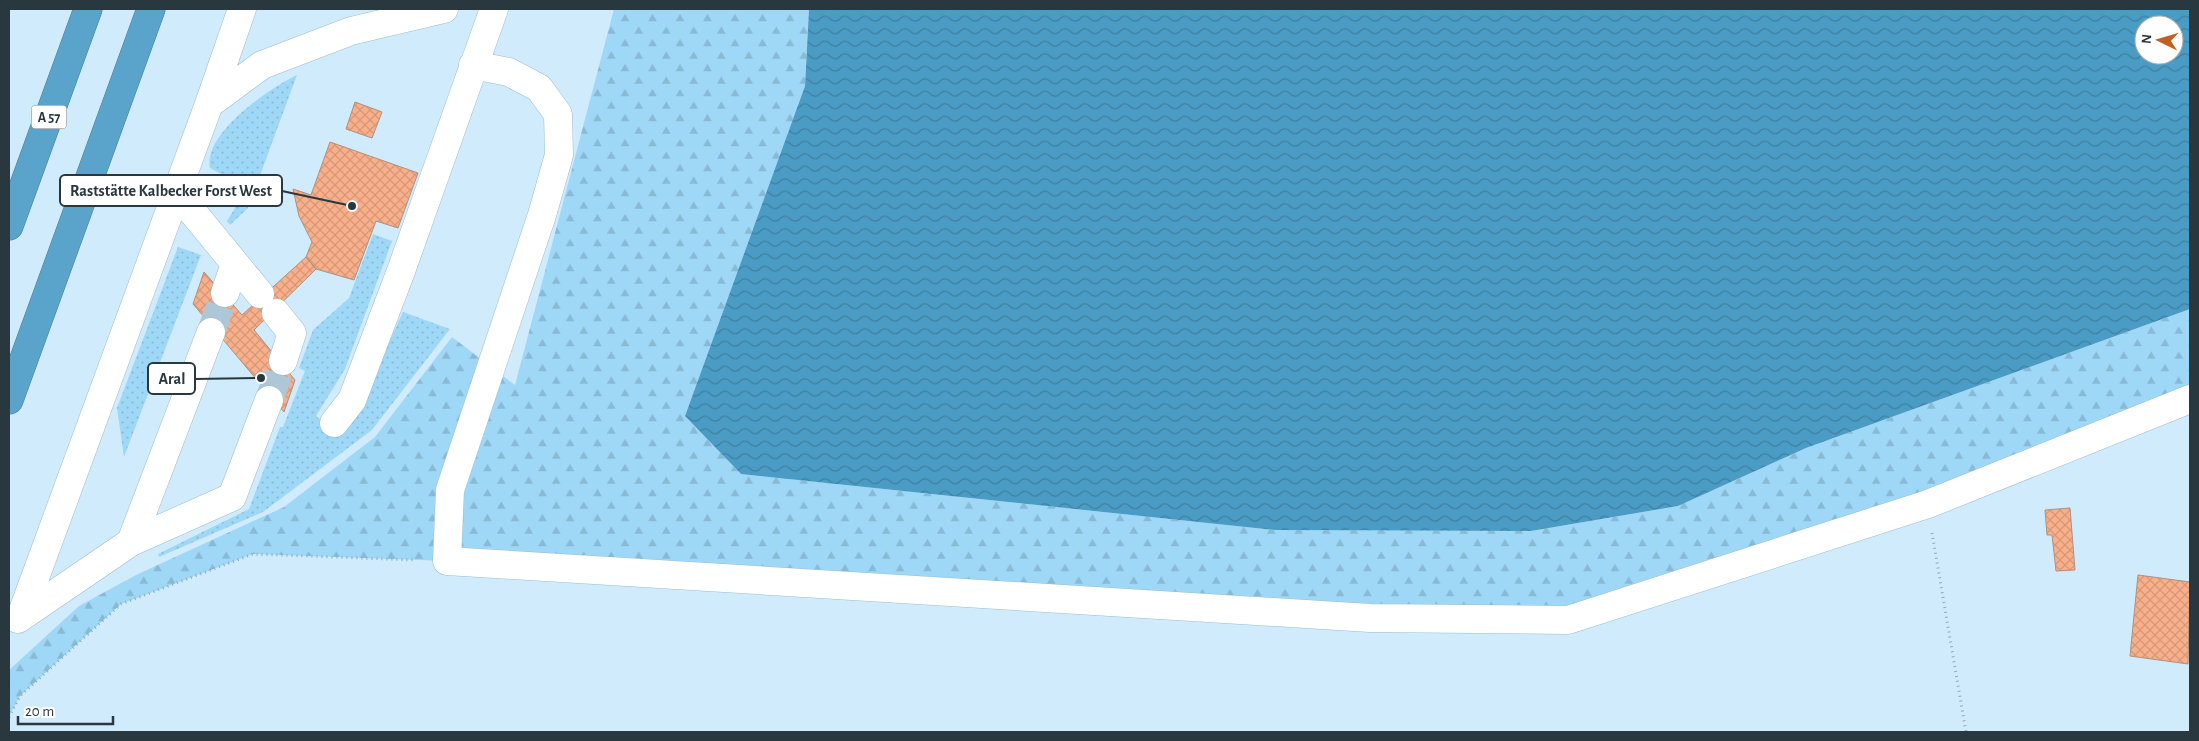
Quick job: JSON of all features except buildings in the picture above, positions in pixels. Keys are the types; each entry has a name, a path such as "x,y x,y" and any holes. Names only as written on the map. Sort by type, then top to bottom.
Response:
{"highway":[{"name":"A 57","path":"9,226 88,9"},
{"path":"9,400 151,9"}],"lane":[{"path":"15,623 177,193 242,9"},
{"path":"209,104 262,65 355,20 444,9"},
{"path":"334,423 352,400 414,234 494,9"},
{"path":"474,65 509,72 539,88 558,114 559,155 542,215 450,490 447,561 1370,618 1568,620 1928,504 2190,399"},
{"path":"177,193 292,333 283,361"},
{"path":"225,293 236,264"},
{"path":"131,542 211,332"},
{"path":"15,623 131,542 232,498 268,400"}],"path":[{"path":"1928,504 1966,732"},
{"path":"9,717 20,696 120,604 254,554 447,561"}],"green space":[{"path":"614,9 809,9 805,86 685,416 741,474 1275,530 1531,531 1678,506 1806,448 2190,309 2190,391 2102,428 1570,621 447,561 253,554 121,604 20,696 9,717 9,670 79,606 136,575 284,507 375,437 452,337 515,385"},
{"path":"297,75 248,208 230,225 227,221 235,208 223,175 210,168 211,154 227,127 241,113 271,90"},
{"path":"373,234 392,241 345,369 316,416 339,433 360,406 403,312 450,329 372,430 263,512 159,557 158,554 249,509 280,427 283,427 305,371 299,368 313,330 349,298"},
{"path":"178,247 201,255 124,457 117,408"}],"water":[{"path":"809,9 2190,9 2190,309 1806,448 1678,506 1531,531 1275,530 741,474 685,416 805,86"}],"tunnel":[{"path":"211,332 225,293"},
{"path":"269,400 283,361"}],"place":[{"name":"Raststätte Kalbecker Forst West","path":"352,206"},
{"name":"Aral","path":"261,378"}]}
